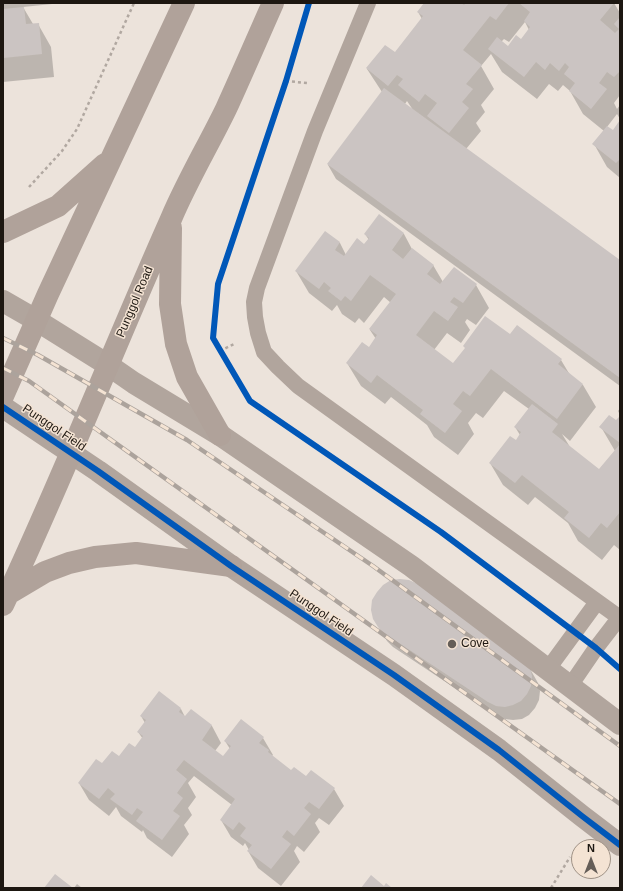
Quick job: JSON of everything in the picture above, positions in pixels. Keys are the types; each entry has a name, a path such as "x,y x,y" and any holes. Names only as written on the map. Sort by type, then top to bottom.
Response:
{"main road":[{"path":"3,396 36,320 184,3"},
{"name":"Punggol Road","path":"6,599 71,454 172,216 226,109 272,3"},
{"path":"3,232 58,206 112,158"},
{"path":"172,216 170,304 176,344 187,377 220,435"},
{"path":"6,599 45,572 69,563 95,557 136,553 232,566"}],"street":[{"path":"3,301 220,435 411,566 620,724"},
{"name":"Punggol Field","path":"3,407 98,471 232,566 394,675 499,750 576,812 620,845"}],"lane":[{"path":"368,3 315,130 257,288 254,302 258,333 264,352 298,386 620,618 596,648 570,686"},
{"path":"548,669 597,602"}],"path":[{"path":"25,192 62,151 77,130 134,3"},
{"path":"283,89 288,74"},
{"path":"217,344 224,357"},
{"path":"551,888 570,857"}],"building":[{"path":"424,3 461,3 464,5 466,3 509,3 496,20 490,16 463,50 482,65 466,84 473,89 462,102 469,108 449,133 427,116 437,103 425,94 419,102 398,85 403,79 397,75 388,86 366,68 385,45 395,52 423,16 417,12"},
{"path":"519,3 614,3 600,20 615,33 619,29 614,24 620,17 620,71 614,77 607,72 599,83 607,89 591,109 569,91 575,83 564,74 569,67 565,63 559,71 550,63 545,70 536,62 524,77 488,49 497,37 508,46 516,35 521,39 530,27 524,21 530,12"},
{"path":"24,7 26,24 39,23 42,54 3,58 3,9"},
{"path":"384,88 620,260 620,378 327,164"},
{"path":"620,120 620,159 616,163 592,144 607,126 613,130"},
{"path":"379,214 404,233 392,250 403,259 412,248 434,265 427,274 440,284 454,267 477,284 463,303 454,297 450,302 458,307 448,321 434,311 416,335 453,363 465,348 463,346 485,316 510,334 517,325 562,359 558,364 583,384 557,419 491,369 470,396 463,391 453,404 462,411 445,433 420,414 423,410 377,375 371,383 346,363 362,342 369,347 377,335 369,329 396,294 370,275 351,301 345,296 341,301 328,291 331,288 324,282 319,289 295,271 325,231 340,242 335,250 344,256 357,238 364,244 369,238 364,234"},
{"path":"532,404 558,424 552,432 599,469 620,444 620,512 607,528 601,523 589,538 564,518 569,512 522,475 515,483 489,463 510,436 516,440 521,432 514,427"},
{"path":"609,415 616,420 620,416 620,443 599,427"},
{"name":"Cove","path":"391,580 409,580 418,584 530,668 532,676 531,686 521,701 505,707 496,706 488,702 384,633 378,627 373,619 371,610 372,600 383,585"},
{"path":"159,691 181,708 179,712 185,716 191,709 212,725 202,740 223,756 231,746 224,741 241,719 264,737 259,743 291,770 294,767 306,776 311,770 335,788 319,809 309,802 304,808 311,814 294,836 287,830 282,837 291,844 271,869 247,851 252,845 240,836 246,828 239,822 233,830 220,820 235,799 184,760 176,770 187,779 177,793 183,798 173,811 180,816 162,840 136,821 143,812 137,808 132,815 110,799 115,794 108,788 99,799 78,783 96,759 102,763 112,751 119,756 129,743 135,747 143,736 137,732 146,720 140,716"},
{"path":"55,874 73,888 44,888"},
{"path":"371,875 384,886 386,883 392,888 361,888"}],"railway":[{"path":"3,338 38,355 187,440 373,566 620,746"},
{"path":"3,368 29,381 620,804"}],"cycle path":[{"path":"309,3 286,81 218,284 213,338 250,401 441,532 596,648 620,669"},
{"path":"3,407 98,471 231,566 394,675 499,750 620,845"}],"place":[{"name":"Cove","path":"452,644"}]}
